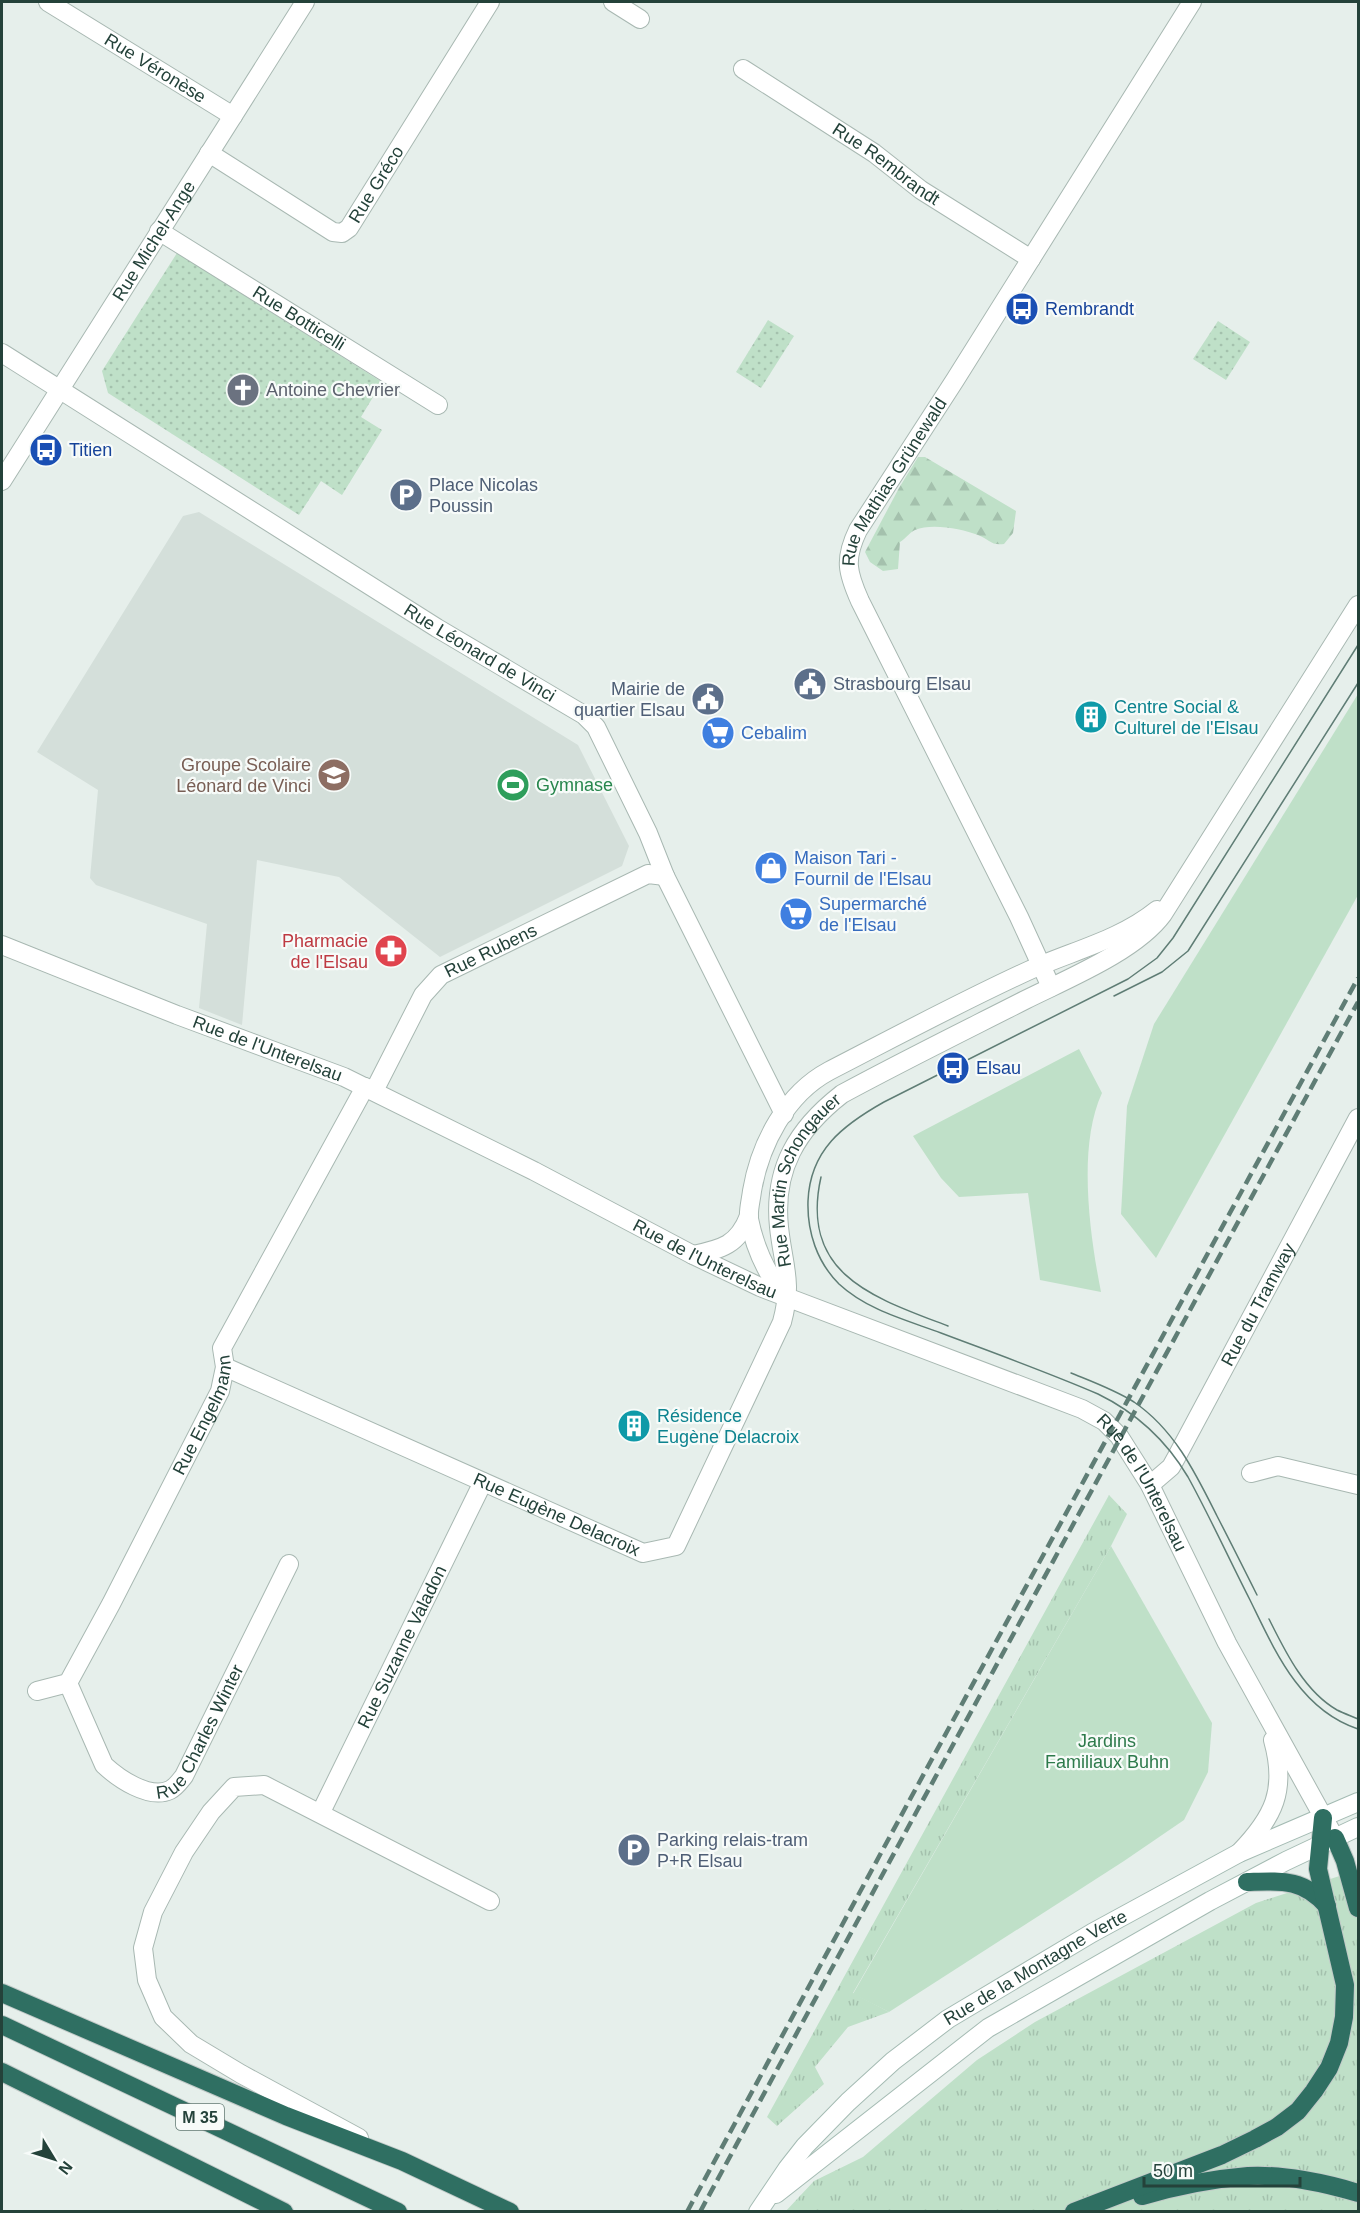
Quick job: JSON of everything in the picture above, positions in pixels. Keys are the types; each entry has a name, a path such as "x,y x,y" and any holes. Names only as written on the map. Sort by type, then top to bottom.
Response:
{"highway":[{"path":"1074,2211 1222,2155 1255,2139 1278,2127 1298,2111 1314,2091 1329,2068 1339,2043 1344,2017 1345,1985 1318,1869 1327,1841"},
{"path":"1327,1841 1345,1861 1359,1908"},
{"path":"1247,1882 1279,1881 1298,1884 1318,1896 1327,1906"},
{"path":"2,1993 286,2116 402,2161 510,2211"},
{"name":"M 35","path":"2,2025 398,2211"},
{"name":"M 35","path":"2,2072 284,2211"},
{"path":"1083,2211 1192,2184 1250,2176 1309,2182 1359,2193"}],"street":[{"name":"Rue Véronèse","path":"48,2 233,116"},
{"path":"78,20 81,2"},
{"name":"Rue Michel-Ange","path":"2,481 305,2"},
{"name":"Rue Gréco","path":"209,153 333,232 342,233 350,228 490,2"},
{"path":"613,2 640,19"},
{"name":"Rue Mathias Grünewald","path":"1052,987 860,601 849,572 848,556 858,530 1192,2"},
{"name":"Rue Rembrandt","path":"743,69 874,153 921,190 1031,259"},
{"name":"Rue Botticelli","path":"159,231 438,405"},
{"name":"Rue Léonard de Vinci","path":"2,353 437,628 576,709 596,727 783,1114"},
{"name":"Rue Martin Schongauer","path":"787,1298 789,1283 779,1228 780,1183 787,1160 805,1130 828,1105 842,1094 1052,987 1132,944 1146,934 1164,914 1359,605"},
{"name":"Rue Rubens","path":"370,1089 423,995 441,975 648,874 666,876"},
{"name":"Rue Martin Schongauer","path":"787,1298 767,1274 760,1260 749,1216 754,1177 765,1144 783,1114 810,1084 820,1076 1042,965 1080,952 1130,928 1161,908 1181,886"},
{"name":"Rue de l'Unterelsau","path":"2,945 177,1015 344,1077 534,1171 693,1255 787,1298 1091,1413 1119,1436 1150,1485 1227,1643 1323,1818 1327,1841"},
{"name":"Rue Engelmann","path":"68,1683 220,1392 225,1367 222,1348 370,1089"},
{"name":"Rue du Tramway","path":"1150,1485 1171,1467 1359,1118"},
{"path":"693,1255 713,1251 735,1240 743,1231 749,1216"},
{"name":"Rue Eugène Delacroix","path":"225,1367 643,1553 676,1546 782,1322 787,1298"},
{"path":"1251,1473 1278,1466 1359,1485"},
{"name":"Rue Suzanne Valadon","path":"321,1812 483,1482"},
{"name":"Rue Charles Winter","path":"68,1683 104,1765 113,1773 147,1790 160,1792 169,1790 177,1785 184,1776 289,1564"},
{"path":"37,1691 68,1683"},
{"name":"Rue de l'Unterelsau","path":"1239,1853 1263,1827 1279,1787 1279,1765 1267,1718"},
{"path":"402,2161 241,2074 191,2044 164,2017 147,1980 143,1948 153,1912 184,1852 211,1812 234,1787 264,1785 321,1812 490,1901"},
{"name":"Rue de la Montagne Verte","path":"761,2208 799,2154 848,2102 894,2061 948,2019 1092,1933 1239,1853 1359,1802"},
{"name":"Rue de la Montagne Verte","path":"761,2208 988,2028 1247,1882 1359,1827"}],"shaded area":[{"name":"Groupe Scolaire Léonard de Vinci","path":"199,512 578,745 629,846 622,866 440,957 339,877 257,860 242,1025 199,1008 207,924 96,885 90,878 98,790 37,752 183,516"}],"green space":[{"path":"177,253 382,382 361,417 382,430 342,495 321,481 299,515 108,393 102,371"},
{"path":"768,320 794,336 761,388 736,372"},
{"path":"1218,321 1250,342 1226,380 1193,359"},
{"path":"918,457 925,457 1016,511 1013,533 1004,544 993,543 978,535 956,529 922,528 913,531 900,542 898,569 883,571 870,562 865,552"},
{"path":"1358,694 1358,895 1156,1258 1121,1214 1127,1106 1154,1024"},
{"path":"1079,1049 1102,1093 1094,1115 1088,1165 1090,1219 1101,1292 1040,1280 1028,1193 959,1197 941,1178 913,1136"},
{"path":"1109,1495 1127,1514 1111,1546 853,1993 889,2012 848,2027 815,2067 824,2084 777,2126 767,2117"},
{"name":"Jardins Familiaux Buhn","path":"1111,1546 1212,1723 1208,1772 1184,1820 889,2012 853,1994"},
{"path":"1358,1870 1358,2211 785,2212 814,2181 863,2157 977,2060 1035,2022 1256,1903"}],"tram line":[{"path":"1358,645 1173,938 1157,958 1128,979 884,1102 855,1120 842,1130 822,1153 810,1183 808,1201 809,1224 819,1256 831,1275 850,1293 874,1308 1098,1394 1138,1419 1160,1439 1188,1477 1269,1639 1292,1676 1320,1708 1358,1729"},
{"path":"1114,996 1162,972 1188,951 1358,683"},
{"path":"821,1177 817,1210 821,1238 832,1260 849,1278 870,1292 894,1305 948,1326"},
{"path":"1071,1373 1134,1402 1173,1439 1201,1484 1257,1595"},
{"path":"1269,1619 1305,1681 1325,1702 1358,1719"}],"railway":[{"path":"687,2212 1358,978"},
{"path":"700,2212 1358,1002"}],"place":[{"name":"Rembrandt","path":"1022,309"},
{"name":"Antoine Chevrier","path":"243,390"},
{"name":"Titien","path":"46,450"},
{"name":"Place Nicolas Poussin","path":"406,495"},
{"name":"Strasbourg Elsau","path":"810,684"},
{"name":"Mairie de quartier Elsau","path":"708,699"},
{"name":"Centre Social & Culturel de l'Elsau","path":"1091,717"},
{"name":"Cebalim","path":"718,733"},
{"name":"Groupe Scolaire Léonard de Vinci","path":"334,775"},
{"name":"Gymnase","path":"513,785"},
{"name":"Maison Tari - Fournil de l'Elsau","path":"771,868"},
{"name":"Supermarché de l'Elsau","path":"796,914"},
{"name":"Pharmacie de l'Elsau","path":"391,951"},
{"name":"Elsau","path":"953,1068"},
{"name":"Résidence Eugène Delacroix","path":"634,1426"},
{"name":"Parking relais-tram P+R Elsau","path":"634,1850"}]}
